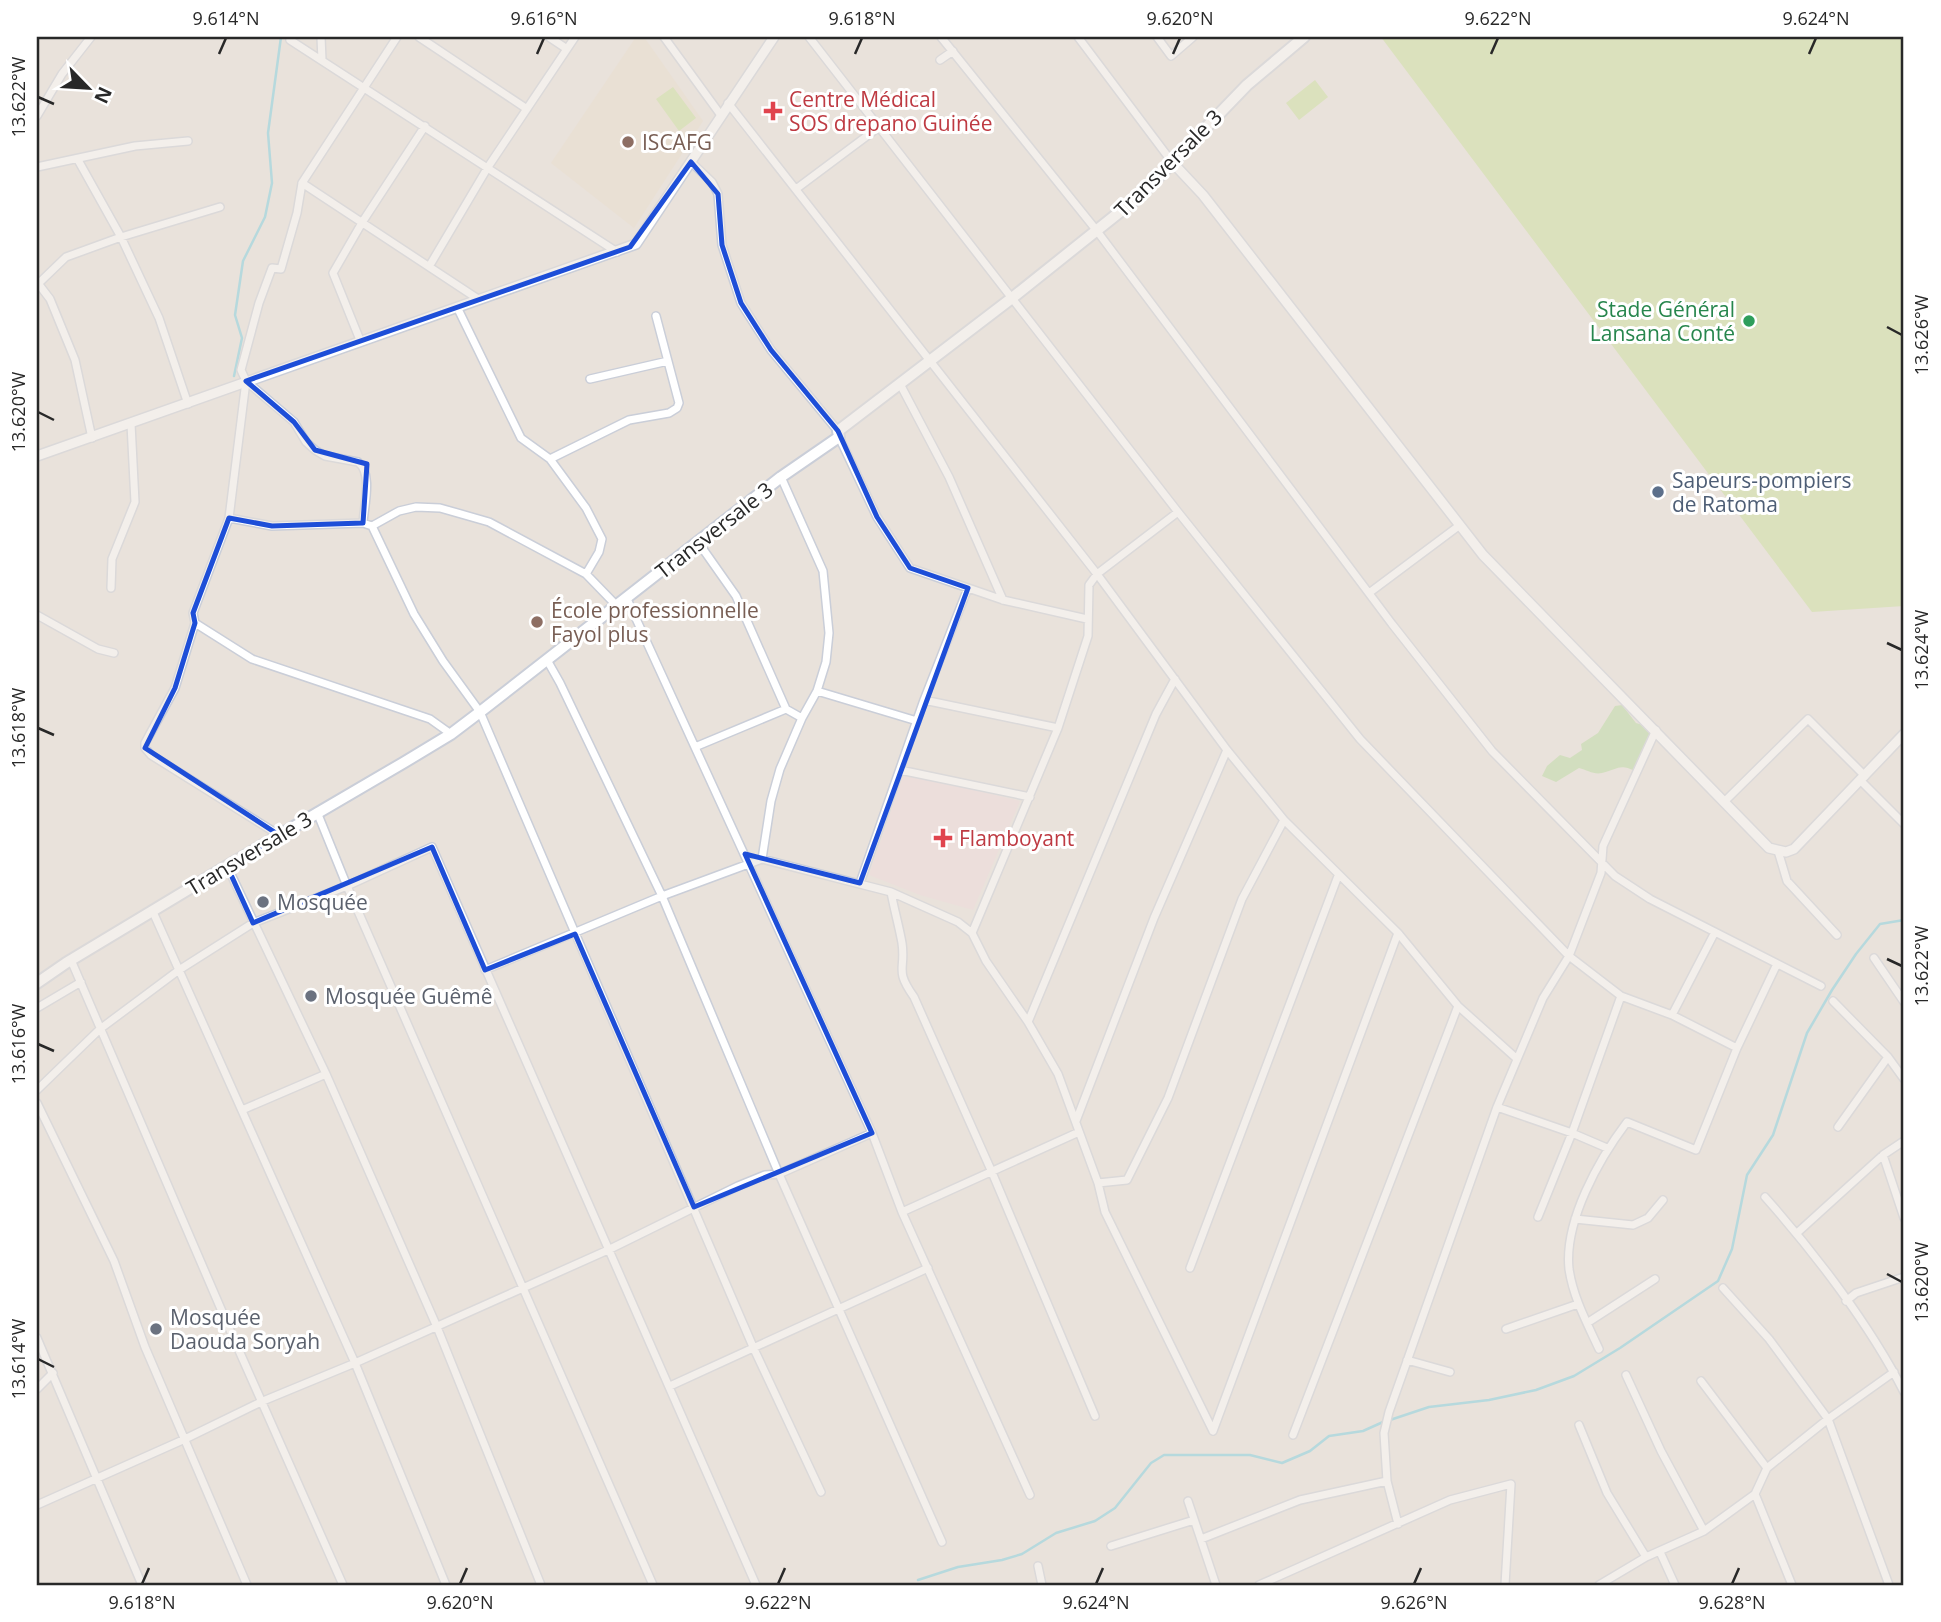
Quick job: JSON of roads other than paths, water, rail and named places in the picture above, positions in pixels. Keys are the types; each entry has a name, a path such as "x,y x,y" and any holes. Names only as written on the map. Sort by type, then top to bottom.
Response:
{"main road":[{"name":"Transversale 3","path":"37,983 317,812 452,734 1097,231 1141,195 1247,85 1304,37"}],"street":[{"path":"321,37 322,60"},
{"path":"397,37 302,183 297,213 281,269 272,268 259,303 241,370 246,381 294,422 306,442 315,450 325,456 362,465 366,474 368,524 414,614 443,661 480,712 754,1349 821,1492"},
{"path":"419,37 527,109"},
{"path":"549,37 567,49"},
{"path":"430,265 488,167 575,37"},
{"path":"664,37 720,114"},
{"path":"37,456 636,244 773,37"},
{"path":"809,37 1178,512 1360,739 1570,956 1621,996 1672,1015 1737,1048"},
{"path":"941,37 1097,231 1369,593 1492,751 1615,876 1641,893 1821,986"},
{"path":"1078,37 1172,162 1203,195 1483,555 1769,848 1778,851 1794,849 1805,841 1904,734"},
{"path":"1157,37 1171,56 1193,37"},
{"path":"37,116 88,38"},
{"path":"290,40 618,252"},
{"path":"940,60 953,51"},
{"path":"728,103 932,361 1097,574 1227,750 1284,820 1398,933 1458,1006 1516,1058"},
{"path":"360,340 333,273 363,221 425,126"},
{"path":"796,189 879,127"},
{"path":"37,167 135,146 188,141"},
{"path":"78,160 121,237 159,318 188,404"},
{"path":"691,162 712,182 718,194 722,245 741,303 771,350 839,434 877,517 909,568 1003,600 1087,619"},
{"path":"302,183 478,299"},
{"path":"92,438 75,360 50,299 38,282 66,257 220,207"},
{"path":"457,307 521,438 550,459 586,508 602,539 599,552 586,575"},
{"path":"550,459 629,420 674,411 679,403 656,316"},
{"path":"590,379 668,361"},
{"path":"246,381 229,518 193,613 195,622 175,688 145,743 145,748 151,755 279,835"},
{"path":"900,384 949,477 1003,600"},
{"path":"111,588 112,559 135,502 131,424"},
{"path":"762,859 780,769 817,691 826,662 830,633 823,570 780,477"},
{"path":"229,518 272,526 368,524 416,506 440,508 489,522 586,575 622,602 695,747 872,1133 902,1212 1030,1495"},
{"path":"972,933 1058,728 1088,636 1089,585 1097,574 1178,512"},
{"path":"1369,593 1460,525"},
{"path":"698,542 736,596 786,709 802,718"},
{"path":"860,883 924,700 968,588"},
{"path":"37,615 98,649 114,653"},
{"path":"195,622 252,659 430,719 452,734"},
{"path":"547,660 662,897 779,1174 942,1542"},
{"path":"1028,1022 1156,714 1175,679"},
{"path":"817,691 917,721"},
{"path":"924,700 1058,728"},
{"path":"695,747 786,709"},
{"path":"1725,801 1808,719 1904,824"},
{"path":"1398,1524 1387,1481 1386,1423 1496,1107 1542,998 1570,956 1601,873 1603,846 1656,730"},
{"path":"1076,1121 1154,918 1227,750"},
{"path":"900,771 1030,797"},
{"path":"317,812 522,1289 653,1585"},
{"path":"1098,1183 1127,1180 1168,1098 1242,900 1284,820"},
{"path":"37,1090 100,1029 179,970 253,923 347,886 432,847 757,1585"},
{"path":"1778,851 1787,881 1838,935"},
{"path":"485,970 748,862 762,859 891,892 958,922 972,933 986,961 1028,1022 1058,1074 1098,1183 1105,1212 1213,1431 1398,933"},
{"path":"227,866 326,1074 437,1327 541,1585"},
{"path":"1190,1268 1338,876"},
{"path":"891,892 902,946 900,969 904,983 914,997 991,1170 1095,1416"},
{"path":"153,912 355,1363 446,1585"},
{"path":"1672,1015 1715,932"},
{"path":"1874,958 1904,1002"},
{"path":"71,960 343,1585"},
{"path":"1599,1349 1578,1304 1569,1248 1575,1219 1607,1148 1627,1122 1696,1150 1737,1048 1777,964"},
{"path":"37,1008 81,982"},
{"path":"1538,1217 1572,1133 1621,996"},
{"path":"1833,1001 1888,1057 1904,1079"},
{"path":"1293,1435 1458,1006"},
{"path":"1838,1127 1888,1057"},
{"path":"242,1110 326,1074"},
{"path":"37,1103 114,1261 145,1347 247,1585"},
{"path":"1496,1107 1607,1148"},
{"path":"902,1212 1079,1132"},
{"path":"37,1505 263,1401 608,1250 738,1186 765,1175 779,1174 872,1133"},
{"path":"1797,1233 1883,1155 1904,1140"},
{"path":"1883,1155 1904,1218"},
{"path":"1765,1197 1797,1233 1846,1301 1894,1372 1904,1392"},
{"path":"1575,1219 1633,1225 1648,1217 1663,1200"},
{"path":"670,1386 928,1268"},
{"path":"1846,1301 1856,1293 1904,1277"},
{"path":"1587,1323 1655,1279"},
{"path":"1723,1289 1769,1339 1828,1419 1889,1585"},
{"path":"1506,1329 1578,1304"},
{"path":"37,1338 142,1585"},
{"path":"1407,1360 1450,1372"},
{"path":"1599,1585 1646,1557 1704,1531 1755,1494 1767,1468 1828,1419 1894,1372"},
{"path":"37,1390 53,1373"},
{"path":"1626,1376 1661,1451 1704,1531"},
{"path":"1701,1381 1767,1468"},
{"path":"1578,1425 1607,1493 1646,1557"},
{"path":"1201,1539 1300,1500 1387,1481"},
{"path":"1259,1585 1274,1582 1450,1500 1511,1484 1505,1585"},
{"path":"1755,1494 1792,1585"},
{"path":"1188,1502 1216,1585"},
{"path":"1111,1546 1194,1520"},
{"path":"1660,1552 1675,1585"},
{"path":"1038,1566 1042,1585"}],"waterway":[{"path":"234,376 242,338 235,315 243,261 265,217 272,183 268,133 281,37"},
{"path":"1390,1420 1429,1407 1489,1400 1536,1390 1574,1376 1718,1281 1732,1249 1747,1175 1773,1135 1807,1033 1856,954 1880,924 1904,920"},
{"path":"918,1580 958,1567 1022,1554 1056,1533 1095,1521 1115,1508 1151,1463 1164,1455 1250,1455 1282,1463 1310,1451 1329,1436 1363,1431 1383,1422"}],"place":[{"name":"Centre Médical SOS drepano Guinée","path":"773,111"},
{"name":"ISCAFG","path":"628,142"},
{"name":"Stade Général Lansana Conté","path":"1749,321"},
{"name":"Sapeurs-pompiers de Ratoma","path":"1658,492"},
{"name":"École professionnelle Fayol plus","path":"537,622"},
{"name":"Flamboyant","path":"943,838"},
{"name":"Mosquée","path":"263,902"},
{"name":"Mosquée Guêmê","path":"311,996"},
{"name":"Mosquée Daouda Soryah","path":"156,1329"}]}
